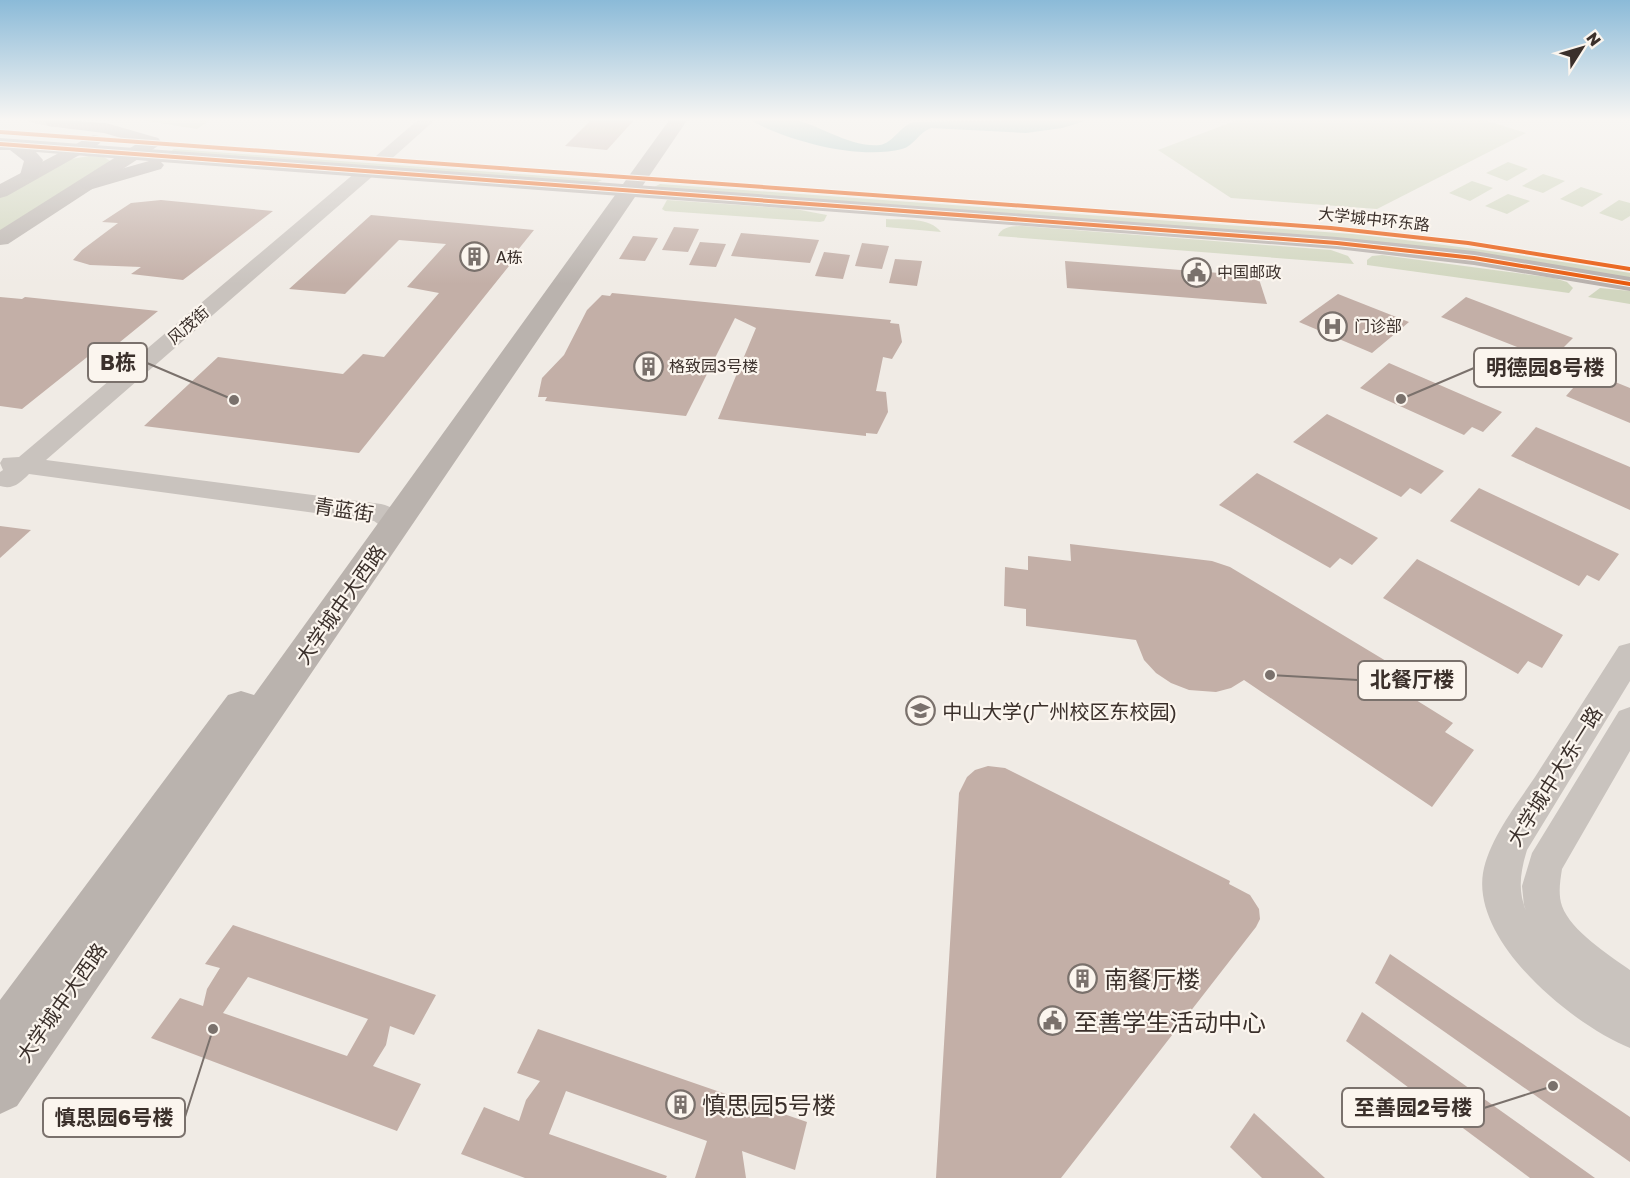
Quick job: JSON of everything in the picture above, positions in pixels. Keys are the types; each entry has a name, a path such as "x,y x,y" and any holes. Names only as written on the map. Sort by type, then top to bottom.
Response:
{"main road":[{"path":"0,239 104,174"},
{"path":"89,184 118,174"},
{"name":"大学城中环东路","path":"501,174 1347,229 1468,243 1630,269"},
{"name":"大学城中大西路","path":"627,183 633,174"},
{"name":"大学城中大西路","path":"0,1039 382,522 634,174"},
{"path":"0,192 30,175"},
{"name":"大学城中环东路","path":"627,183 1345,244 1474,258 1630,284"},
{"name":"大学城中大西路","path":"0,1089 382,522"}],"street":[{"name":"风茂街","path":"8,472 364,174"},
{"name":"青蓝街","path":"8,472 382,522"},
{"name":"大学城中大东一路","path":"1630,655 1506,854 1499,883 1503,904 1524,942 1542,962 1579,995 1630,1028"},
{"name":"大学城中大东一路","path":"1630,721 1545,865 1539,880 1539,895 1555,930 1570,948 1630,993"}],"green space":[{"path":"40,174 93,174 0,234 0,197"},
{"path":"468,174 519,174 602,180 596,183"},
{"path":"1194,174 1446,174 1377,209 1231,198"},
{"path":"1489,174 1519,174 1507,181"},
{"path":"1543,174 1565,181 1543,193 1522,186"},
{"path":"1472,181 1493,188 1470,201 1449,193"},
{"path":"660,184 1352,234 1491,251 1595,267 1630,273 1630,280 1552,266 654,187"},
{"path":"1581,187 1603,194 1582,207 1560,199"},
{"path":"1508,194 1530,201 1507,214 1485,206"},
{"path":"667,200 795,209 827,215 824,221 820,222 665,211 662,209"},
{"path":"1619,200 1630,203 1630,216 1622,221 1599,213"},
{"path":"886,219 923,222 936,227 941,232 886,227"},
{"path":"1022,226 1331,250 1348,256 1354,264 998,236 1004,229"},
{"path":"1382,255 1554,278 1567,282 1573,288 1569,293 1367,265 1367,260 1372,256"},
{"path":"1600,288 1630,291 1630,304 1588,297"}],"building":[{"path":"161,200 273,211 183,280 131,274 141,267 90,265 73,260 82,250 118,223 102,222 131,203"},
{"path":"371,215 534,230 517,251 521,251 359,453 144,426 218,357 343,374 363,354 384,357 439,293 407,287 446,244 399,240 345,294 289,289"},
{"path":"674,227 699,229 688,252 662,250"},
{"path":"741,233 819,240 810,263 731,256"},
{"path":"633,236 658,238 645,261 619,259"},
{"path":"700,242 726,244 716,267 689,265"},
{"path":"862,243 889,246 882,269 855,266"},
{"path":"824,252 850,255 843,279 815,276"},
{"path":"895,259 922,261 917,286 889,283"},
{"path":"1065,261 1258,276 1267,304 1067,288"},
{"name":"格致园3号楼","path":"612,293 891,320 890,323 899,324 902,342 892,359 883,357 876,391 886,392 888,412 877,434 866,433 866,436 718,419 756,328 735,318 686,416 545,401 547,397 538,397 542,378 564,355 587,310 602,295 610,296"},
{"name":"门诊部","path":"1338,294 1409,322 1372,353 1299,322"},
{"path":"0,297 22,299 25,297 158,311 104,355 91,354 22,409 0,406"},
{"path":"1466,297 1573,338 1557,354 1547,350 1540,356 1441,317"},
{"path":"1389,363 1502,412 1483,432 1472,427 1464,435 1360,388"},
{"path":"1588,371 1630,388 1630,423 1566,396"},
{"path":"1327,414 1444,471 1421,494 1410,488 1401,497 1293,442"},
{"path":"1536,427 1630,467 1630,510 1511,456"},
{"path":"1257,473 1378,538 1352,565 1340,558 1330,568 1219,505"},
{"path":"1479,488 1619,554 1599,581 1587,575 1579,586 1450,521"},
{"path":"0,526 31,530 0,558"},
{"path":"1070,544 1212,561 1230,567 1391,664 1379,677 1453,723 1445,732 1474,750 1432,807 1244,680 1231,688 1216,692 1189,690 1171,683 1156,673 1144,660 1136,640 1026,626 1026,609 1004,606 1005,567 1028,570 1028,556 1071,561"},
{"path":"1417,559 1563,635 1542,668 1528,661 1518,674 1383,598"},
{"name":"南餐厅楼","path":"988,766 1005,768 1230,881 1229,884 1250,895 1259,909 1260,919 1256,927 1061,1178 936,1178 959,793 967,777 975,770"},
{"path":"233,925 436,995 414,1035 390,1026 386,1045 373,1066 421,1084 397,1131 151,1038 180,998 203,1006 207,989 220,968 205,964","holes":["248,977 368,1019 347,1056 223,1013"]},
{"path":"1390,954 1630,1117 1630,1162 1375,983"},
{"path":"1362,1012 1595,1178 1530,1178 1346,1041"},
{"name":"慎思园5号楼","path":"538,1029 807,1122 795,1170 742,1151 746,1178 695,1178 707,1141 566,1091 549,1134 667,1176 666,1178 525,1178 461,1154 484,1107 519,1121 526,1100 540,1081 517,1073"},
{"path":"1254,1113 1325,1178 1262,1178 1230,1147"}],"cycle path":[{"path":"405,174 1337,243 1474,258 1630,284"},
{"path":"582,174 1331,228 1468,243 1630,269"}],"place":[{"name":"A栋","path":"475,257"},
{"name":"中国邮政","path":"1196,272"},
{"name":"门诊部","path":"1333,326"},
{"name":"格致园3号楼","path":"648,366"},
{"name":"明德园8号楼","path":"1401,399"},
{"name":"B栋","path":"234,400"},
{"name":"北餐厅楼","path":"1270,675"},
{"name":"中山大学(广州校区东校园)","path":"921,711"},
{"name":"南餐厅楼","path":"1083,978"},
{"name":"至善学生活动中心","path":"1053,1021"},
{"name":"慎思园6号楼","path":"213,1029"},
{"name":"至善园2号楼","path":"1553,1086"},
{"name":"慎思园5号楼","path":"681,1104"}]}
